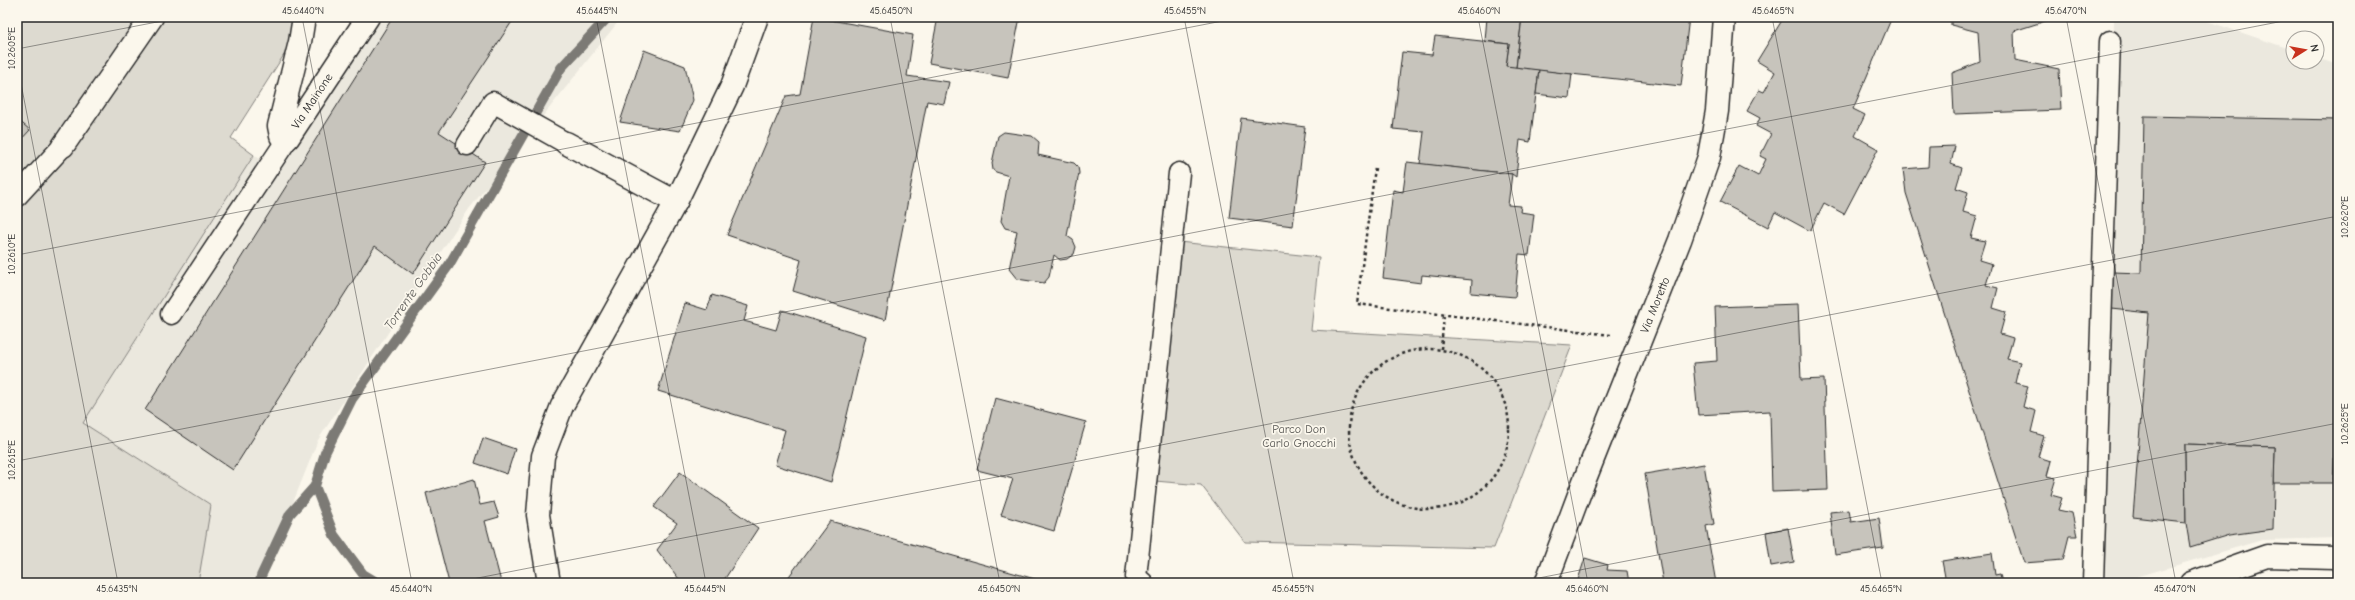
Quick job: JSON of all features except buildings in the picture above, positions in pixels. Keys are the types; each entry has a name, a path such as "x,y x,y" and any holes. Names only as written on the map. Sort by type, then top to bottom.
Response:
{"street":[{"path":"63,146 152,17"},
{"name":"Via Mainone","path":"304,17 300,42 279,126 281,136 288,138 368,17"},
{"path":"549,583 538,515 542,456 562,406 676,202 732,86 757,17"},
{"name":"Via Moretto","path":"1546,583 1583,484 1680,240 1709,157 1717,111 1724,17"},
{"path":"566,143 676,202"},
{"path":"2191,583 2267,556 2334,558 2338,560"}],"lane":[{"path":"2093,583 2110,41"},
{"path":"467,145 493,102 566,143"},
{"path":"171,314 288,138"},
{"path":"17,196 63,146"},
{"path":"1143,583 1136,577 1179,173"}],"path":[{"path":"1375,168 1357,304 1641,339"},
{"path":"1441,349 1444,315"},
{"path":"1434,348 1441,349 1460,353 1482,368 1499,388 1509,413 1509,439 1501,465 1486,486 1470,498 1464,502 1439,509 1412,508 1388,498 1367,480 1354,457 1349,431 1352,405 1364,381 1383,362 1407,351 1434,348"}],"shaded area":[{"path":"379,17 622,17 469,209 318,440 261,583 198,583 210,505 83,423 254,155 279,172"},
{"path":"2114,17 2195,17 2285,47 2285,70 2325,70 2325,61 2338,65 2338,538 2262,540 2116,583 2104,583"}],"green space":[{"path":"17,17 308,17 231,138 254,155 83,423 211,505 198,583 17,583"},
{"name":"Parco Don Carlo Gnocchi","path":"1179,242 1319,257 1311,330 1572,345 1494,548 1245,542 1201,485 1155,481"}],"waterway":[{"name":"Torrente Gobbia","path":"378,583 363,574 334,535 315,486 325,453 352,399 449,265 561,68 608,17"},
{"path":"260,583 261,576 290,514 315,486"}]}
